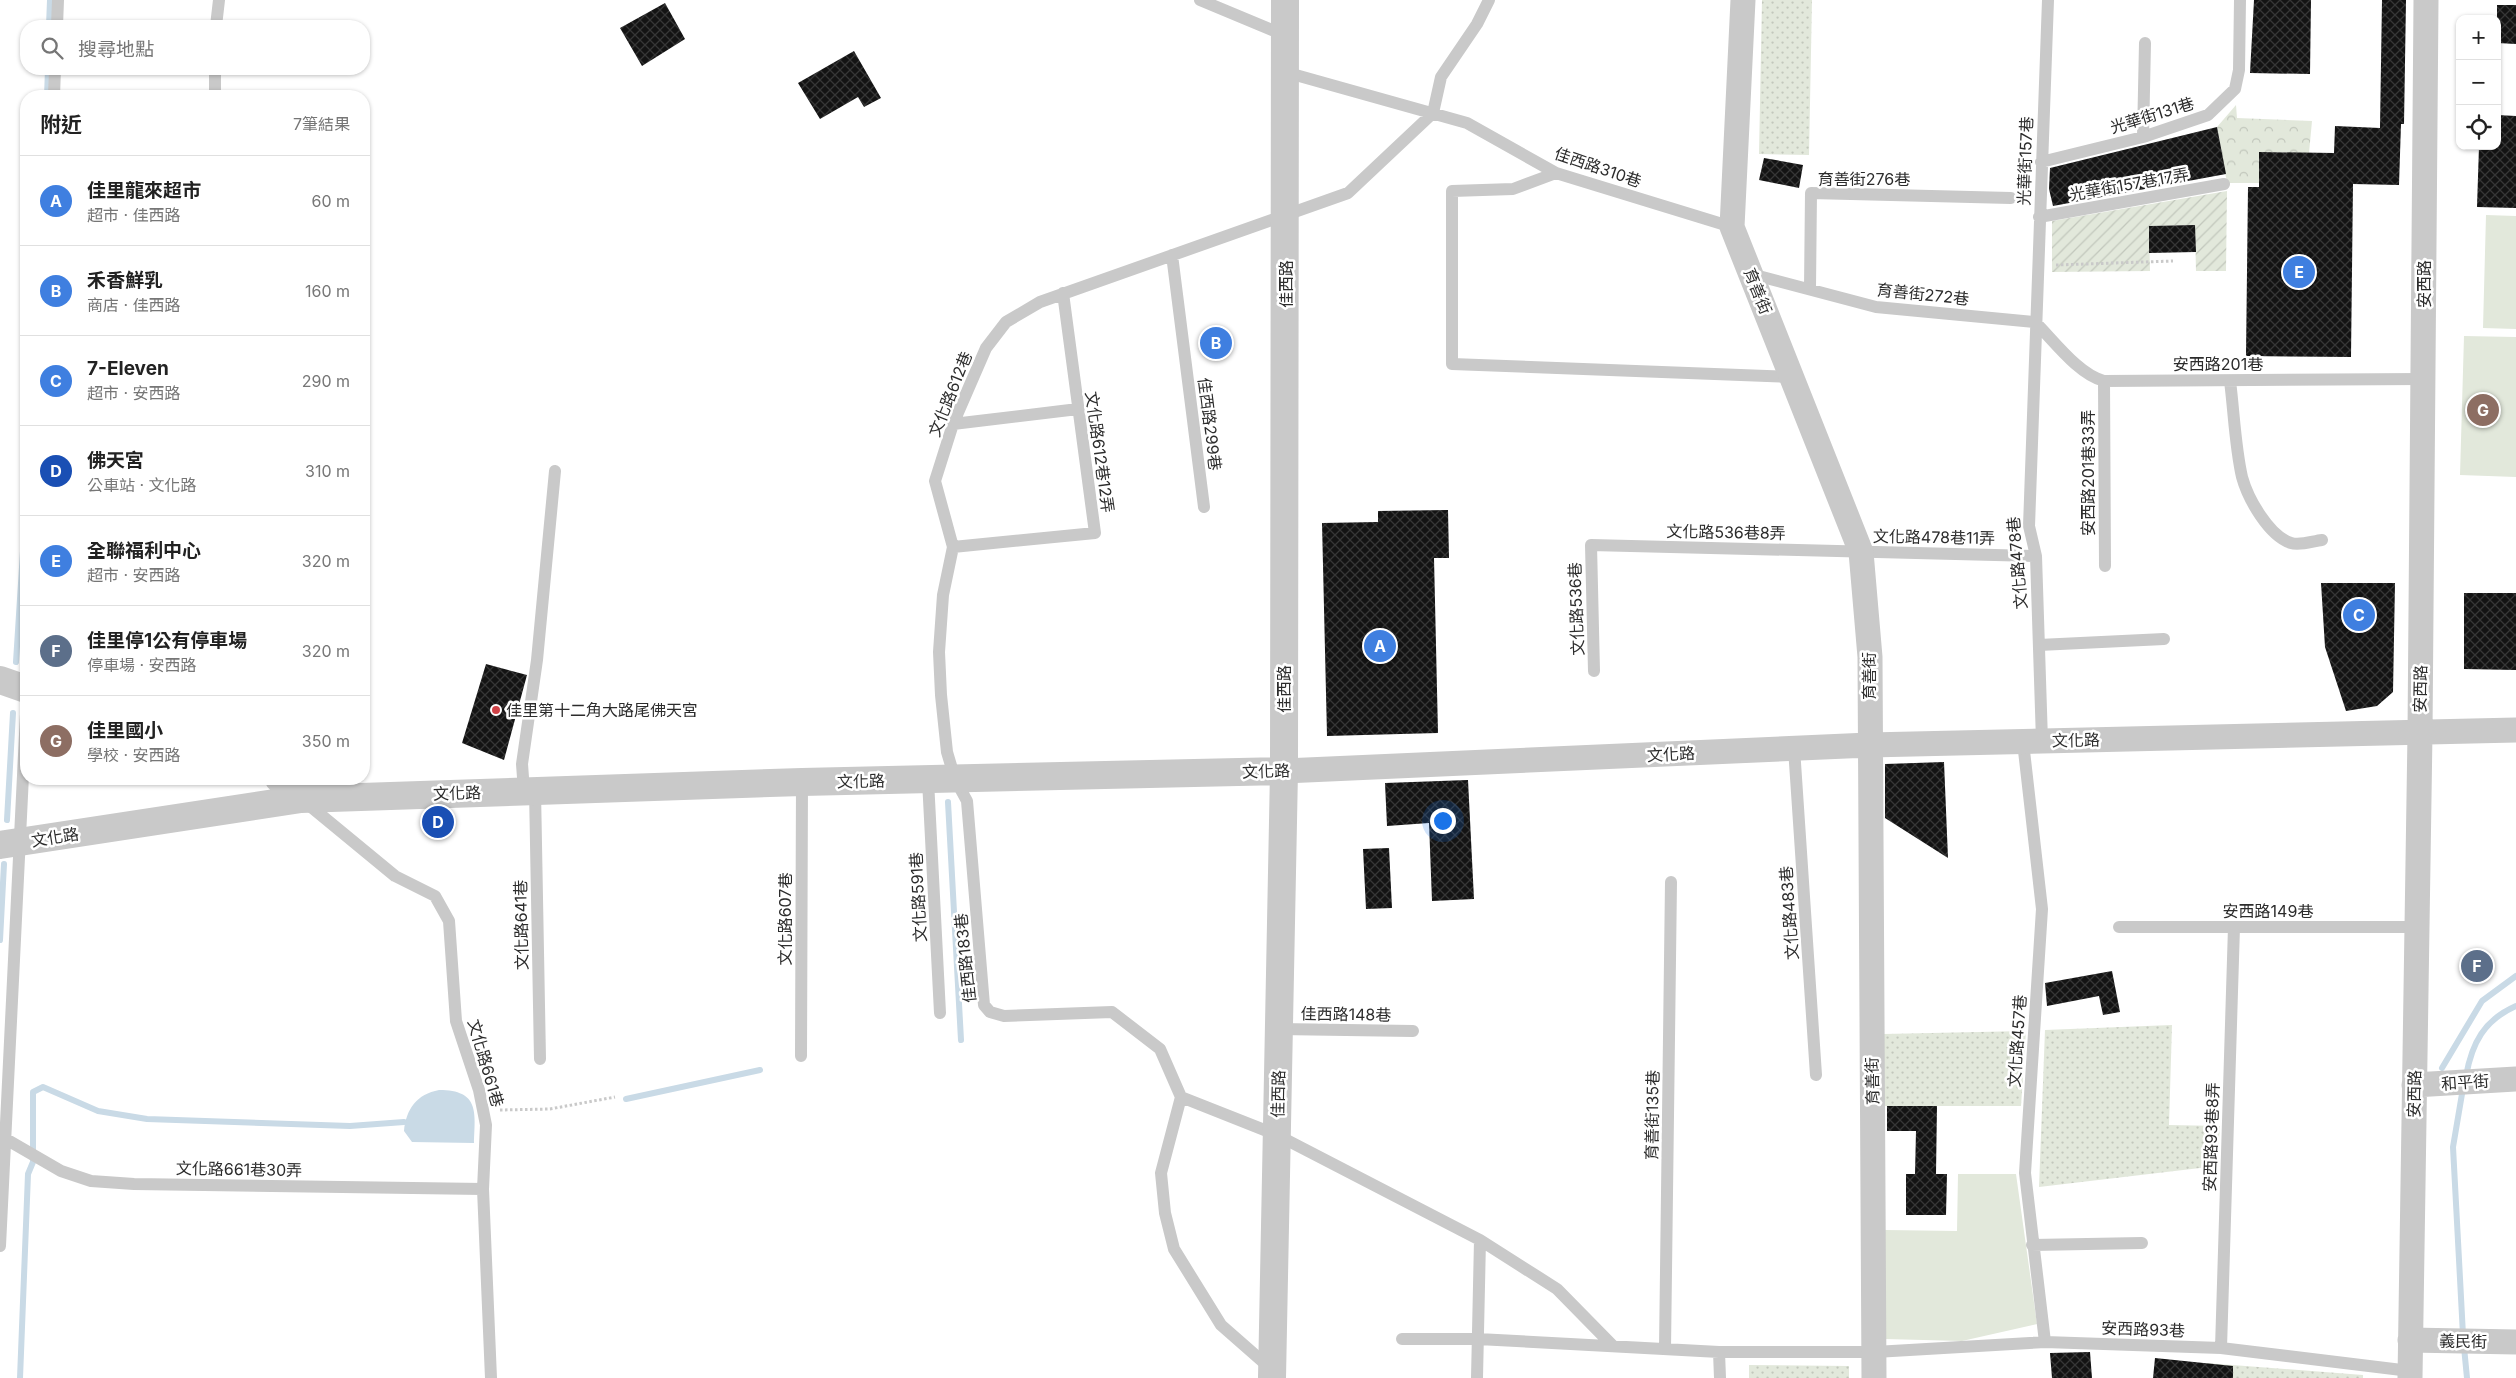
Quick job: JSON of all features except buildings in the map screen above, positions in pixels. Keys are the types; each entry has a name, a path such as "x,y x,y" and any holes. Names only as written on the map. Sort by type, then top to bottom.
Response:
{"street":[{"name":"佳西路","path":"1272,1374 1284,771 1285,0"},
{"name":"育善街","path":"1743,0 1732,227 1861,552 1870,657 1874,1378"},
{"name":"安西路","path":"2410,1375 2420,734 2426,0"},
{"path":"0,680 20,688"},
{"name":"文化路","path":"10,844 301,799 802,782 1284,771 1869,745 2420,734 2516,730"},
{"path":"286,785 301,799"},
{"name":"和平街","path":"2414,1085 2516,1079"},
{"name":"義民街","path":"2410,1340 2516,1342"}],"lane":[{"path":"57,20 58,0"},
{"path":"217,20 219,0"},
{"path":"1200,0 1284,35"},
{"path":"1286,216 1348,193 1433,113 1441,76 1477,24 1489,0"},
{"name":"光華街157巷","path":"2036,322 2048,0"},
{"name":"光華街131巷","path":"2041,162 2144,137 2208,116 2235,89 2239,70 2240,0"},
{"path":"2144,137 2145,43"},
{"name":"佳西路310巷","path":"1285,72 1467,123 1556,173 1732,227"},
{"path":"54,90 55,75"},
{"path":"215,75 215,90"},
{"path":"1556,173 1513,189 1452,191 1452,364 1792,377"},
{"name":"光華街157巷17弄","path":"2039,217 2224,184"},
{"name":"育善街276巷","path":"1810,288 1811,193 2011,198"},
{"name":"文化路612巷","path":"955,779 947,752 940,652 943,594 953,547 935,480 953,424 986,348 1006,322 1040,302 1286,216"},
{"name":"佳西路299巷","path":"1172,256 1204,507"},
{"name":"育善街272巷","path":"1751,274 1810,288 1876,307 2036,322"},
{"name":"文化路612巷12弄","path":"953,547 1095,533 1063,293"},
{"name":"安西路201巷","path":"2036,322 2085,372 2095,379 2104,381 2423,379"},
{"name":"文化路478巷","path":"2032,741 2039,645 2036,556 2028,526 2036,322"},
{"path":"2230,380 2242,478 2255,505 2269,529 2280,538 2293,544 2322,540"},
{"name":"安西路201巷33弄","path":"2104,381 2105,566"},
{"path":"953,424 1078,409"},
{"name":"文化路641巷","path":"540,1059 530,790 522,764 537,660 555,470"},
{"name":"文化路536巷8弄","path":"1590,545 1861,552"},
{"name":"文化路536巷","path":"1590,545 1594,671"},
{"name":"文化路478巷11弄","path":"1861,552 2036,556"},
{"path":"2039,645 2164,639"},
{"name":"文化路457巷","path":"2032,741 2042,909 2025,1173 2032,1245 2045,1342"},
{"name":"文化路483巷","path":"1794,748 1816,1075"},
{"path":"0,1246 10,844 20,763"},
{"name":"佳西路183巷","path":"955,779 967,801 984,1005 990,1012 1004,1016 1112,1012 1160,1049 1181,1097"},
{"name":"文化路591巷","path":"928,780 940,1013"},
{"name":"文化路607巷","path":"801,1056 802,782"},
{"name":"文化路661巷","path":"301,799 396,876 435,896 449,921 456,1021 479,1090 486,1125 483,1189 491,1378"},
{"name":"育善街135巷","path":"1665,1349 1671,882"},
{"name":"安西路149巷","path":"2119,927 2417,927"},
{"name":"安西路93巷8弄","path":"2221,1348 2234,927"},
{"name":"佳西路148巷","path":"1279,1028 1413,1031"},
{"path":"1272,1374 1221,1325 1174,1249 1165,1213 1161,1172 1181,1097 1277,1135 1480,1240 1557,1289 1613,1346"},
{"name":"文化路661巷30弄","path":"4,1138 60,1171 91,1181 134,1184 483,1189"},
{"path":"1476,1378 1480,1240"},
{"path":"2032,1245 2142,1242"},
{"path":"1402,1339 1478,1339 1719,1352 1875,1352"},
{"name":"安西路93巷","path":"1875,1352 2045,1342 2221,1348 2410,1375"},
{"path":"1719,1352 1720,1378"}],"path":[{"path":"2037,266 2172,261"},
{"path":"483,1110 550,1109 616,1098"}],"green space":[{"path":"1762,0 1812,0 1809,155 1759,154"},
{"path":"2236,105 2237,118 2312,121 2309,153 2259,152 2259,183 2227,183 2217,127"},
{"path":"2227,191 2226,271 2196,271 2195,225 2149,226 2150,271 2052,272 2052,221"},
{"path":"2486,215 2516,216 2516,329 2483,328"},
{"path":"2464,336 2516,337 2516,477 2460,475"},
{"path":"2172,1025 2169,1125 2220,1126 2217,1166 2039,1187 2045,1030"},
{"path":"2026,1031 2021,1106 1884,1106 1884,1034"},
{"path":"1958,1174 2016,1174 2037,1324 1962,1341 1885,1339 1885,1230 1957,1231"},
{"path":"2206,1363 2363,1375 2363,1378 2204,1378"},
{"path":"1749,1365 1849,1366 1849,1378 1749,1378"}],"water":[{"path":"439,1090 462,1094 472,1105 475,1122 474,1143 412,1142 404,1131 407,1116 414,1104 425,1095"}],"waterway":[{"path":"49,20 50,0"},
{"path":"47,90 48,75"},
{"path":"16,662 20,599"},
{"path":"7,820 13,713"},
{"path":"948,802 961,1040"},
{"path":"0,940 4,864"},
{"path":"2442,1068 2482,1001 2516,976"},
{"path":"2466,1076 2472,1053 2481,1034 2496,1018 2516,1006"},
{"path":"626,1099 760,1070"},
{"path":"20,1378 28,1174 33,1162 33,1092 43,1087 98,1111 147,1119 350,1126 404,1122"},
{"path":"2463,1088 2453,1147 2463,1335"},
{"path":"2464,1347 2467,1378"}],"place":[{"name":"全聯福利中心","path":"2299,272"},
{"name":"禾香鮮乳","path":"1216,343"},
{"name":"佳里國小","path":"2483,410"},
{"name":"7-Eleven","path":"2359,615"},
{"name":"佳里龍來超市","path":"1380,646"},
{"name":"佳里第十二角大路尾佛天宮","path":"496,710"},
{"name":"佛天宮","path":"438,822"},
{"name":"佳里停1公有停車場","path":"2477,966"}]}
